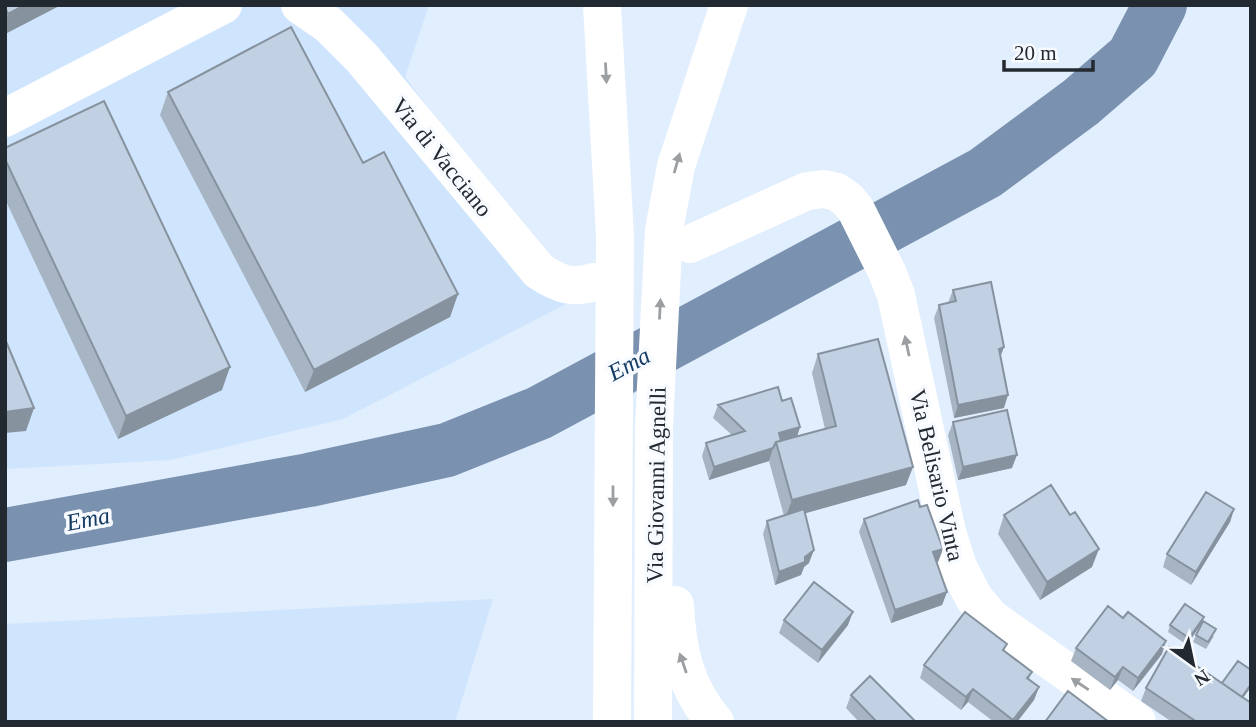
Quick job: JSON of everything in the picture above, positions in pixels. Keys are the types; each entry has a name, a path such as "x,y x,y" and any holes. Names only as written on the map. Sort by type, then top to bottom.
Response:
{"main road":[{"path":"5,118 223,5"},
{"name":"Via di Vacciano","path":"300,5 329,25 362,58 539,271 557,284 571,286 594,282"},
{"name":"Via Giovanni Agnelli","path":"603,5 615,236 612,722"},
{"name":"Via Giovanni Agnelli","path":"653,722 654,426 677,237 676,166 729,5"},
{"name":"Via Belisario Vinta","path":"677,237 798,194 824,189 837,192 863,223 896,295 947,532 965,583 990,618 1137,722"},
{"path":"655,491 674,573 677,644 700,705 715,722"},
{"path":"587,722 613,562"}],"shaded area":[{"path":"5,5 429,5 405,77 574,300 343,419 171,460 5,469"},
{"path":"493,599 455,722 5,722 5,624"}],"building":[{"path":"5,5 25,5 8,14"},
{"path":"291,27 363,163 384,152 458,294 314,370 168,92"},
{"path":"104,101 230,367 126,416 5,159 5,148"},
{"path":"991,282 1004,347 999,349 1008,395 958,405 939,305 956,301 953,290"},
{"path":"5,339 34,408 5,412"},
{"path":"878,339 913,467 792,500 776,442 836,426 818,354"},
{"path":"778,387 782,401 791,398 800,427 779,433 781,441 776,442 773,448 714,467 706,443 745,431 718,405"},
{"path":"1007,410 1017,455 963,467 953,422"},
{"path":"1051,485 1070,515 1075,512 1099,549 1047,582 1004,515"},
{"path":"1206,492 1234,509 1196,572 1167,554"},
{"path":"918,500 920,507 927,505 943,549 933,552 947,592 895,610 864,519"},
{"path":"804,509 814,550 805,557 805,562 779,572 767,521"},
{"path":"814,582 853,612 822,650 784,620"},
{"path":"1185,604 1204,617 1189,638 1170,625"},
{"path":"1108,606 1123,618 1128,612 1166,641 1138,678 1123,667 1115,677 1076,648"},
{"path":"965,612 1007,644 1003,650 1032,672 1027,678 1039,687 1013,720 973,689 966,697 924,665"},
{"path":"1203,621 1216,629 1208,642 1196,635"},
{"path":"1169,647 1251,703 1251,722 1197,722 1146,688"},
{"path":"1238,661 1251,670 1251,684 1242,697 1222,683"},
{"path":"870,676 916,722 877,722 851,695"},
{"path":"1068,691 1109,722 1045,722"}],"waterway":[{"name":"Ema","path":"5,535 309,480 447,450 539,413 985,173 1081,102 1133,57 1160,5"}]}
